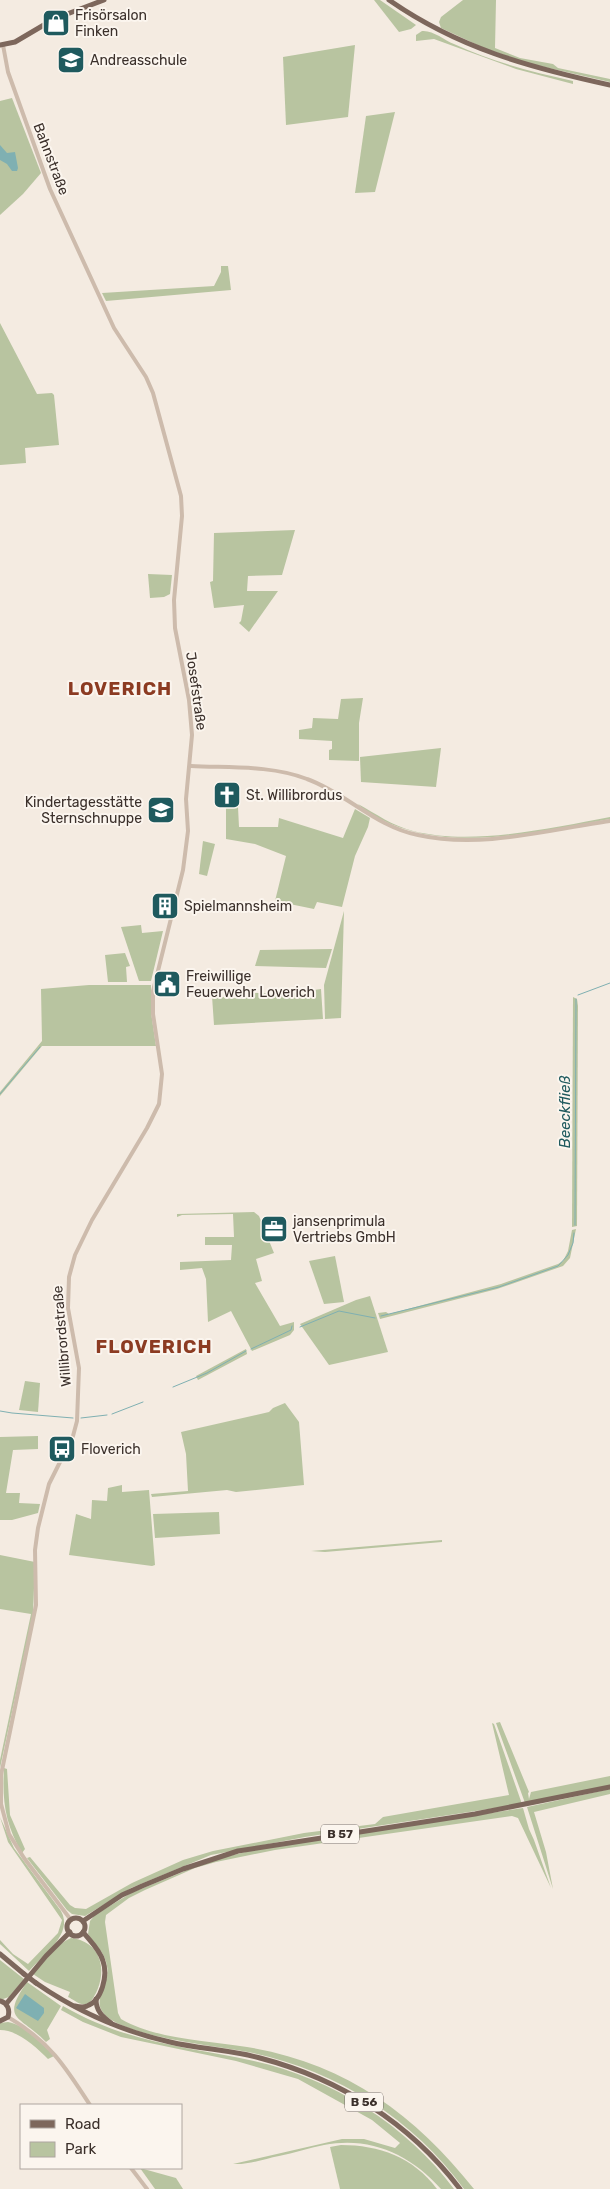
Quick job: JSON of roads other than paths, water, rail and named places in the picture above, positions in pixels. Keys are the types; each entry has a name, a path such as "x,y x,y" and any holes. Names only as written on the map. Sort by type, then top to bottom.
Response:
{"main road":[{"path":"2,45 20,40 54,19 104,0"},
{"path":"389,0 426,24 490,54 531,67 610,85"},
{"name":"B 57","path":"83,1921 122,1895 183,1869 238,1851 475,1814 610,1787"},
{"path":"77,1918 83,1921 85,1928 83,1932 76,1935 70,1932 68,1926 71,1920 77,1918"},
{"path":"6,2004 46,1956 70,1932"},
{"path":"70,2005 87,2006 96,1999 105,1977 104,1963 101,1955 83,1932"},
{"name":"B 56","path":"0,1954 24,1974 60,1999 116,2027 171,2042 264,2059 290,2066 332,2084 375,2108 408,2134 434,2158 460,2189"},
{"name":"B 56","path":"96,1999 96,2006 100,2014 116,2027"},
{"path":"0,2001 6,2004 9,2010 8,2017 0,2021"}],"street":[{"name":"Bahnstraße","path":"2,45 8,72 34,149 50,189 119,338 148,383 167,443"},
{"name":"Josefstraße","path":"156,1030 153,991 183,870 188,831 186,799 191,766 191,714 175,628 174,607 181,502 167,443"},
{"path":"191,766 279,771 307,779 394,827 431,838 454,839 512,836 610,821"},
{"name":"Willibrordstraße","path":"71,1920 23,1856 9,1834 1,1804 2,1771 36,1605 36,1541 40,1516 49,1484 73,1436 77,1421 78,1368 68,1308 69,1277 75,1255 92,1220 157,1109 161,1098 162,1074 156,1030"},
{"path":"8,2017 34,2034 51,2050 89,2104"},
{"path":"132,2169 147,2189"}],"water":[{"path":"0,145 7,153 15,152 17,171 12,171 7,164 0,160"},
{"path":"25,1994 44,2008 44,2013 38,2021 16,2008"}],"waterway":[{"name":"Beeckfließ","path":"578,995 610,983"},
{"name":"Beeckfließ","path":"575,1225 576,999"},
{"path":"0,1094 40,1047"},
{"name":"Beeckfließ","path":"381,1316 499,1287 558,1266 568,1255 573,1243 574,1233"},
{"name":"Beeckfließ","path":"300,1327 339,1311 375,1318"},
{"name":"Beeckfließ","path":"251,1349 291,1330 292,1326"},
{"name":"Beeckfließ","path":"173,1387 207,1373 246,1351"},
{"name":"Beeckfließ","path":"112,1414 143,1402"},
{"name":"Beeckfließ","path":"0,1411 73,1418"},
{"name":"Beeckfließ","path":"81,1418 107,1415"}],"place":[{"name":"Frisörsalon Finken","path":"56,23"},
{"name":"Andreasschule","path":"71,60"},
{"name":"St. Willibrordus","path":"227,795"},
{"name":"Kindertagesstätte Sternschnuppe","path":"161,810"},
{"name":"Spielmannsheim","path":"165,906"},
{"name":"Freiwillige Feuerwehr Loverich","path":"167,984"},
{"name":"jansenprimula Vertriebs GmbH","path":"274,1229"},
{"name":"Floverich","path":"62,1449"}],"district":[{"name":"LOVERICH","path":"120,688"},
{"name":"FLOVERICH","path":"154,1346"}]}
